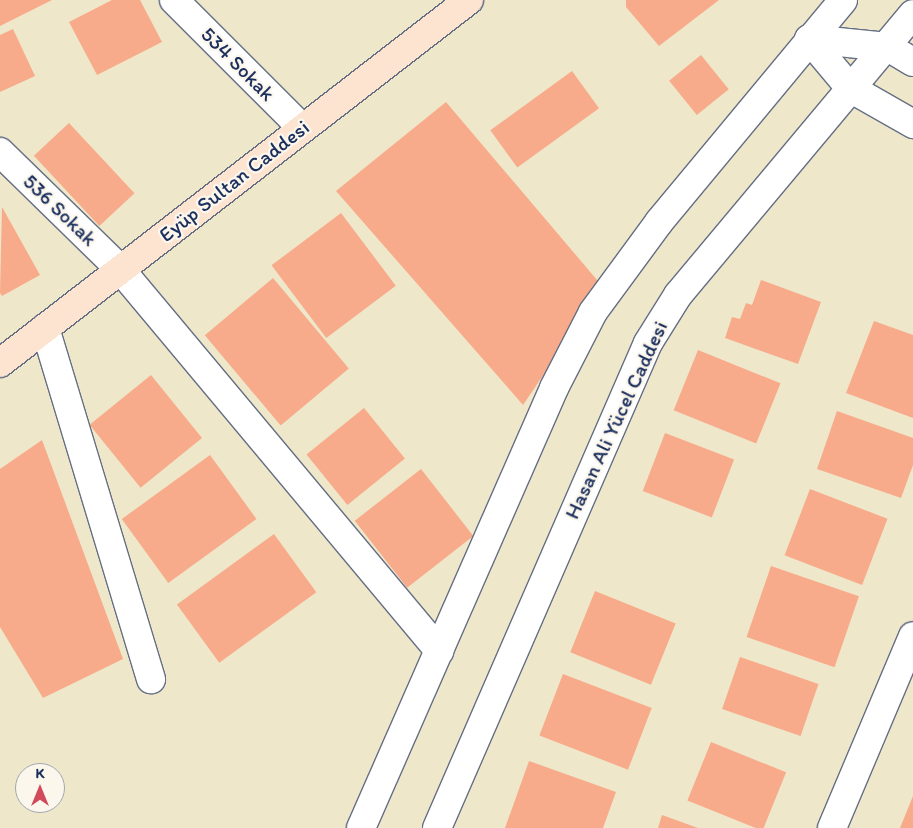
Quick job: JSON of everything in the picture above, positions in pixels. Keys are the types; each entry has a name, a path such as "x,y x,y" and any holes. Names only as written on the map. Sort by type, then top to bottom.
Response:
{"main road":[{"name":"Eyüp Sultan Caddesi","path":"0,363 302,128 455,4"}],"street":[{"name":"534 Sokak","path":"174,0 302,128"},
{"path":"361,828 554,388 593,312 636,251 843,0"},
{"name":"Hasan Ali Yücel Caddesi","path":"437,828 648,343 678,295 850,88 888,47 913,14"},
{"path":"810,39 888,47 913,62"},
{"path":"810,39 850,88 913,124"},
{"name":"536 Sokak","path":"0,152 120,269 439,651"},
{"path":"45,328 151,679"},
{"path":"832,828 913,636"}],"building":[{"path":"0,0 52,0 0,26"},
{"path":"112,0 140,0 162,42 97,75 69,22"},
{"path":"626,0 719,0 659,46 626,7"},
{"path":"13,29 35,76 0,92 0,35"},
{"path":"701,55 729,89 697,115 669,81"},
{"path":"572,71 599,108 517,168 490,130"},
{"path":"446,102 603,287 523,405 336,191"},
{"path":"69,123 134,193 99,226 34,156"},
{"path":"2,207 40,275 2,296 0,293"},
{"path":"341,213 396,286 326,338 272,265"},
{"path":"273,278 349,368 281,426 205,335"},
{"path":"761,280 821,302 798,364 725,338 732,317 740,319 746,303 752,305"},
{"path":"874,321 913,335 913,418 846,393"},
{"path":"698,350 781,383 756,444 674,410"},
{"path":"151,375 202,438 141,488 90,425"},
{"path":"364,408 405,459 347,505 306,455"},
{"path":"837,411 913,438 913,465 901,498 817,469"},
{"path":"665,433 734,460 712,517 643,491"},
{"path":"42,440 123,659 43,698 0,627 0,469"},
{"path":"210,455 256,519 168,583 122,519"},
{"path":"421,469 473,536 407,588 355,521"},
{"path":"810,489 887,519 862,585 785,555"},
{"path":"274,534 316,592 219,663 177,605"},
{"path":"771,566 859,596 835,667 747,637"},
{"path":"595,591 676,624 651,685 570,652"},
{"path":"740,657 818,684 801,736 722,709"},
{"path":"563,674 652,708 628,770 539,736"},
{"path":"711,742 786,772 764,828 756,828 687,800"},
{"path":"529,761 616,792 603,828 505,828"},
{"path":"913,796 913,828 900,828"},
{"path":"662,815 698,828 658,828"}]}
